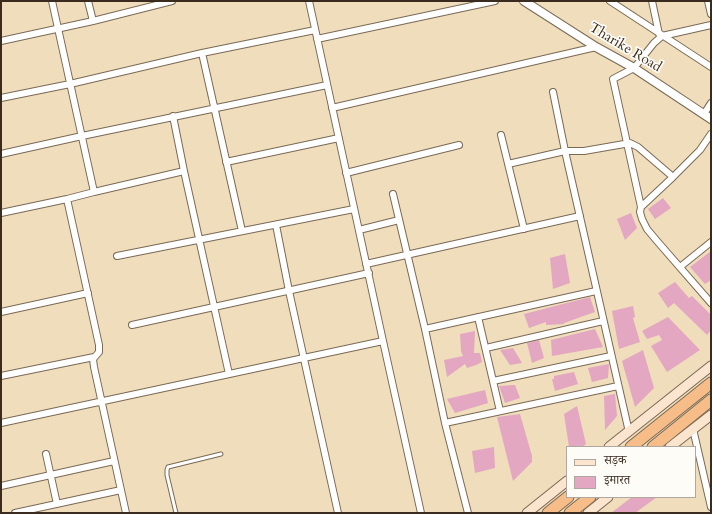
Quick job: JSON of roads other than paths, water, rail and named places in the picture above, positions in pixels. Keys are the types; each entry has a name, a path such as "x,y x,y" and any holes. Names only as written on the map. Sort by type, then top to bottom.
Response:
{"highway":[{"path":"632,446 711,383"},
{"path":"653,446 711,400"},
{"path":"548,513 567,498"},
{"path":"570,513 589,498"}],"main road":[{"path":"610,446 711,366"},
{"path":"671,446 711,415"},
{"path":"527,513 566,481"},
{"path":"588,513 607,498"}],"street":[{"path":"52,1 94,192"},
{"path":"88,1 93,21"},
{"path":"1,41 93,21 154,3 172,1"},
{"path":"308,1 422,513"},
{"path":"317,39 495,1"},
{"name":"Tharike Road","path":"524,1 596,47 634,68 711,119"},
{"path":"610,1 711,67"},
{"path":"652,1 660,35"},
{"path":"708,1 711,14"},
{"path":"711,25 660,35 634,68 616,77 612,81 641,207 640,212 642,220 647,229 711,303"},
{"path":"1,98 70,84 202,53 315,30"},
{"path":"332,108 596,47"},
{"path":"202,53 242,232"},
{"path":"1,154 173,116 214,109 327,85"},
{"path":"553,92 596,291 629,432"},
{"path":"704,114 711,103"},
{"path":"173,116 229,374"},
{"path":"641,207 700,150 711,134"},
{"path":"501,135 524,229"},
{"path":"226,162 339,138"},
{"path":"508,164 565,151 584,151 627,143 638,147 673,177"},
{"path":"346,173 459,145"},
{"path":"1,213 184,171"},
{"path":"393,194 425,329 445,423 468,513"},
{"path":"1,376 94,357 99,352 100,349 67,199"},
{"path":"117,256 354,210"},
{"path":"366,264 580,216"},
{"path":"359,230 399,220"},
{"path":"276,225 338,513"},
{"path":"680,267 711,242"},
{"path":"132,326 368,274"},
{"path":"425,329 596,291"},
{"path":"1,312 88,293"},
{"path":"478,317 500,411"},
{"path":"486,348 603,321"},
{"path":"1,423 383,341"},
{"path":"493,381 611,356"},
{"path":"94,357 94,367 100,401 126,513"},
{"path":"445,423 618,386"},
{"path":"693,429 711,507"},
{"path":"46,454 57,504"},
{"path":"1,486 114,461"},
{"path":"15,513 121,490"}],"lane":[{"path":"176,513 167,475 168,467 221,454"}]}
